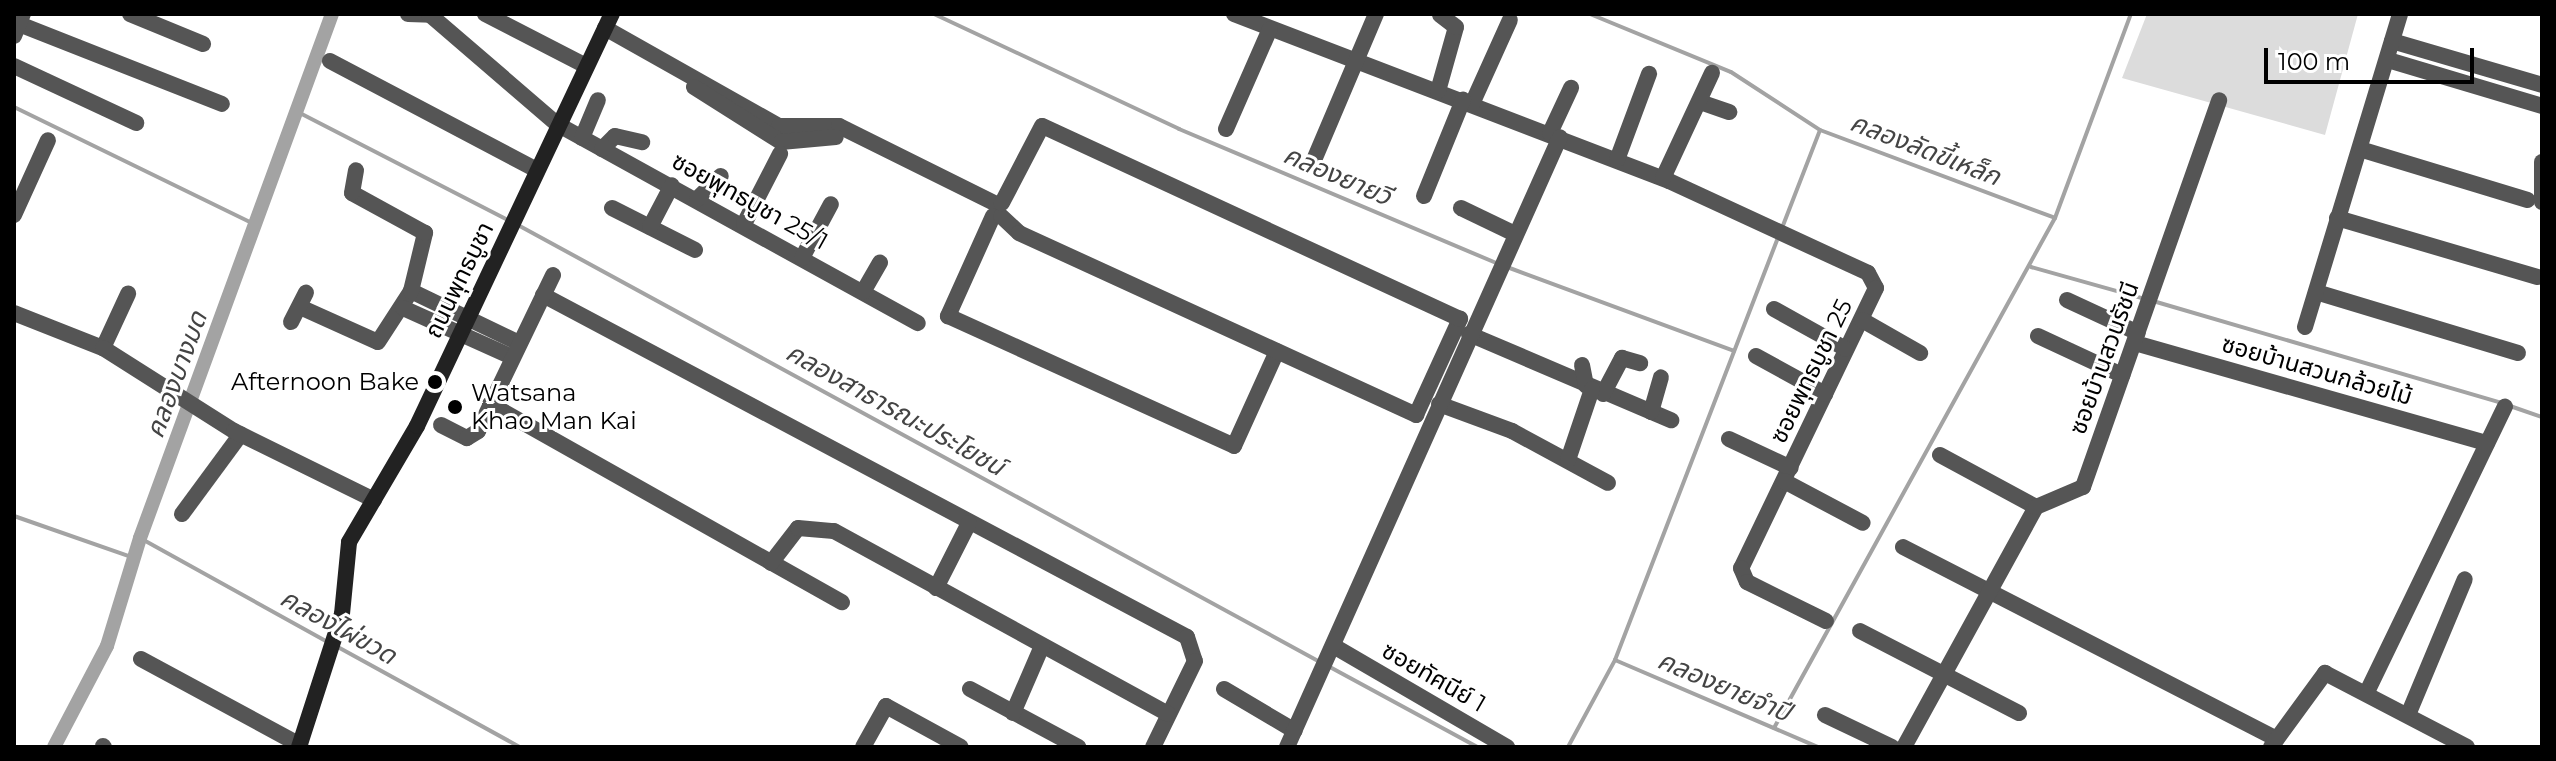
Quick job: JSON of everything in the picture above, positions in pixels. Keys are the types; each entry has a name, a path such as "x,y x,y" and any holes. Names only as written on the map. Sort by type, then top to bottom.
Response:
{"main road":[{"name":"ถนนพุทธบูชา","path":"299,746 342,614 345,554 463,326 511,229 557,124 609,21"}],"street":[{"path":"130,14 203,44"},
{"path":"408,14 430,15"},
{"path":"485,14 586,66"},
{"name":"ซอยพุทธบูชา 25","path":"1234,14 1663,178 1796,236 1875,281 1862,320 1741,576 1826,621"},
{"path":"1314,160 1376,14"},
{"path":"2305,327 2337,218 2363,150 2400,14"},
{"name":"ซอยพุทธบูชา 25/1","path":"430,15 557,124 744,224 918,323"},
{"path":"1438,91 1456,27 1440,15"},
{"path":"1424,196 1510,20"},
{"path":"19,21 222,104"},
{"path":"609,21 670,66 779,126 839,126 996,210 1019,233 1277,351 1416,415 1460,319 1042,126 996,210 948,316 1234,446 1277,351"},
{"path":"1226,129 1270,29"},
{"path":"2392,41 2542,85"},
{"path":"2388,60 2542,106"},
{"path":"330,61 537,170"},
{"path":"14,66 136,123"},
{"path":"2477,86 2482,67"},
{"path":"1663,178 1712,73"},
{"path":"1617,160 1649,74"},
{"path":"1287,747 1337,648 1469,334 1515,234 1571,88"},
{"path":"582,138 598,100"},
{"name":"ซอยบ้านสวนรัชนี","path":"2036,507 2083,487 2219,100"},
{"path":"1700,102 1729,112"},
{"path":"602,149 615,136 642,142"},
{"path":"14,215 48,140"},
{"path":"2363,150 2535,201 2542,162"},
{"path":"744,224 780,154"},
{"path":"291,322 303,300 374,342 386,337 411,291 425,233 352,193 356,170"},
{"path":"697,199 721,176"},
{"path":"650,227 672,185"},
{"path":"802,258 831,204"},
{"path":"612,208 695,250"},
{"path":"1461,208 1515,234"},
{"path":"2337,218 2538,277"},
{"path":"863,292 880,262"},
{"path":"441,425 472,437 553,275"},
{"path":"411,291 463,326"},
{"path":"2316,292 2518,353"},
{"path":"103,348 128,294"},
{"path":"543,295 1187,637 1195,661 1153,747"},
{"name":"ซอยบ้านสวนกล้วยไม้","path":"2067,300 2136,338 2487,443"},
{"path":"403,308 463,326 516,350"},
{"path":"1774,309 1846,349"},
{"path":"14,313 103,348 238,432 374,500"},
{"path":"1862,320 1920,353"},
{"path":"1469,334 1594,390 1671,420"},
{"path":"2038,336 2122,375"},
{"path":"1756,356 1825,394"},
{"path":"1568,460 1594,390 1622,358 1640,363"},
{"path":"1582,365 1594,390"},
{"path":"1651,412 1661,377"},
{"path":"490,404 842,602"},
{"path":"1439,404 1568,460 1608,483"},
{"path":"2367,692 2505,407"},
{"path":"182,514 238,432"},
{"path":"1729,439 1863,523"},
{"path":"1904,747 2036,507 1940,455"},
{"path":"936,588 969,523"},
{"path":"771,563 790,533 812,526 936,588 1168,714"},
{"path":"1903,547 2274,743 2318,675 2367,692 2467,747"},
{"path":"2408,715 2465,579"},
{"path":"1860,631 2019,713"},
{"path":"1013,713 1042,646"},
{"name":"ซอยทัศนีย์ 1","path":"1337,648 1507,747"},
{"path":"141,659 299,746"},
{"path":"970,689 1078,747"},
{"path":"1224,689 1295,731"},
{"path":"863,747 886,706 961,747"},
{"path":"1825,715 1892,747"}],"shaded area":[{"path":"2147,14 2358,14 2325,135 2122,78"}],"waterway":[{"name":"คลองบางมด","path":"54,747 107,646 140,538 332,14"},
{"name":"คลองยายวี","path":"934,14 1179,129 1499,264"},
{"name":"คลองลัดขี้เหล็ก","path":"1590,14 1731,72 1820,130 2055,218 2131,14"},
{"path":"14,107 254,224"},
{"name":"คลองสาธารณะประโยชน์","path":"294,110 508,220"},
{"path":"1782,228 1820,130"},
{"path":"1774,728 2055,218"},
{"name":"คลองสาธารณะประโยชน์","path":"516,224 1320,662"},
{"path":"1568,747 1615,660 1779,236"},
{"name":"คลองยายวี","path":"1507,267 1734,351"},
{"path":"2031,267 2145,299"},
{"path":"2153,301 2502,403"},
{"path":"2510,406 2542,417"},
{"path":"14,516 134,558"},
{"name":"คลองไผ่ขวด","path":"140,538 328,642"},
{"name":"คลองไผ่ขวด","path":"336,646 520,747"},
{"name":"คลองยายจำปี","path":"1615,660 1818,747"},
{"name":"คลองสาธารณะประโยชน์","path":"1328,666 1477,747"}],"place":[{"name":"Afternoon Bake","path":"435,382"},
{"name":"Watsana Khao Man Kai","path":"455,407"}]}
